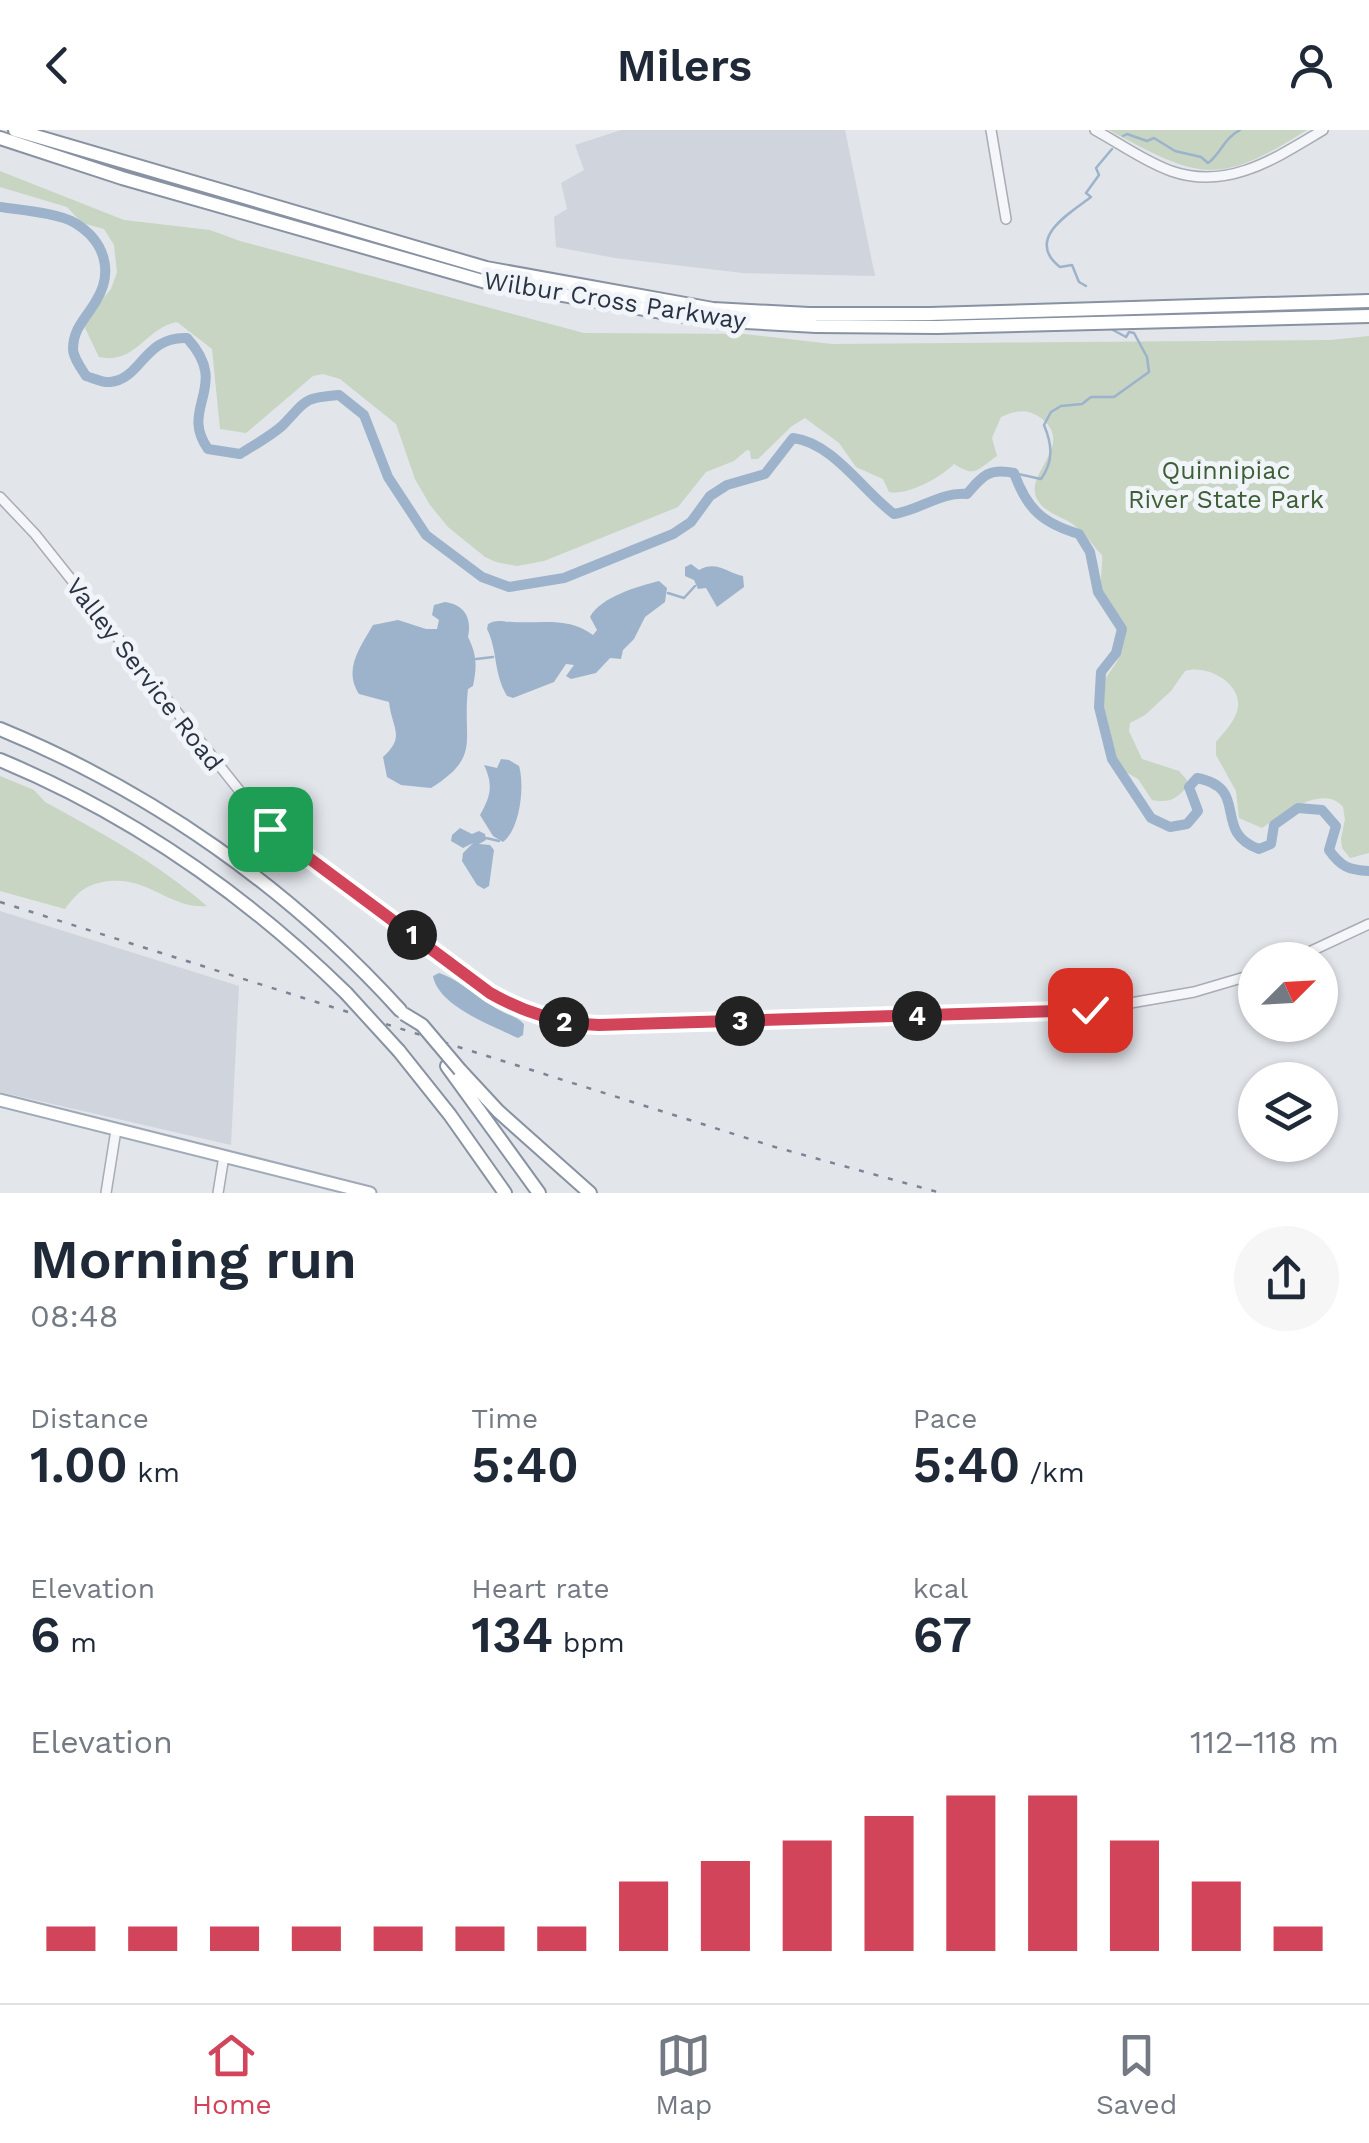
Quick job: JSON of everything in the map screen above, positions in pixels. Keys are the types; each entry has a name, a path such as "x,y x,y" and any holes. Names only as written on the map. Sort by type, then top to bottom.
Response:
{"highway":[{"name":"Wilbur Cross Parkway","path":"23,132 486,268 713,308 809,314 913,314 1369,301"},
{"name":"Wilbur Cross Parkway","path":"0,138 122,178 486,282 709,320 936,328 1369,316"},
{"path":"0,146 50,153"},
{"path":"0,730 124,790 227,855 312,923 454,1068 590,1193"},
{"path":"0,760 96,806 190,863 272,925 346,993 399,1051 505,1193"},
{"path":"454,1068 539,1193"}],"main road":[{"path":"0,1100 224,1156 332,1188 370,1193"}],"street":[{"path":"990,130 1006,220"},
{"path":"1095,130 1170,171 1199,176 1253,170 1322,130"},
{"name":"Valley Service Road","path":"0,497 28,525 266,826 480,985 532,1014 599,1025 1059,1012 1146,1002 1238,978"},
{"path":"1330,942 1369,924"},
{"path":"106,1193 116,1130"},
{"path":"218,1193 224,1156"}],"shaded area":[{"path":"621,130 845,130 875,276 743,273 556,247 554,217 567,209 561,183 584,170 575,145"},
{"path":"0,911 239,986 231,1145 0,1092"}],"green space":[{"path":"1109,130 1307,130 1251,161 1208,170 1165,159"},
{"name":"Quinnipiac River State Park","path":"0,171 124,220 210,230 584,333 744,334 832,344 1330,340 1369,336 1369,853 1350,858 1342,848 1345,819 1343,807 1335,800 1325,798 1302,804 1262,828 1239,818 1236,791 1216,755 1216,742 1235,717 1237,698 1228,683 1212,673 1185,671 1171,691 1130,723 1129,731 1142,759 1179,771 1187,780 1187,787 1167,801 1152,800 1138,779 1119,768 1100,691 1117,661 1121,636 1103,597 1102,555 1079,529 1037,499 1037,479 1053,437 1049,426 1038,416 1020,411 1001,417 992,438 997,456 980,468 967,471 954,464 924,484 897,492 889,492 883,479 856,467 839,443 805,418 758,459 751,459 747,450 734,461 706,472 678,507 544,561 517,566 496,562 448,527 415,479 396,424 340,379 323,374 313,376 246,433 220,429 212,349 177,322 122,356 99,357 85,328 86,319 111,289 117,272 114,245 104,229 82,223 67,207 0,187"},
{"path":"0,776 34,790 45,802 149,862 207,906 182,903 123,881 89,886 65,909 0,891"}],"water":[{"path":"691,564 699,570 717,567 743,576 744,587 717,607 706,588 698,589 694,580 685,576 685,567"},
{"path":"659,581 667,588 665,602 645,617 621,659 610,658 596,673 571,679 566,676 574,665 566,664 554,682 513,698 507,696 488,624 564,623 593,635 597,630 590,617 602,604 621,593"},
{"path":"445,602 466,613 468,637 475,655 473,686 468,689 464,757 431,788 401,785 387,777 383,757 396,737 389,702 359,694 353,667 373,625 398,620 437,629 439,620 432,615 434,605"},
{"path":"501,759 519,766 521,784 517,818 503,842 493,836 480,815 489,791 484,765 497,768"},
{"path":"460,828 472,834 485,834 486,840 479,844 490,845 494,850 489,886 484,889 477,885 462,861 463,853 473,843 463,848 451,841"},
{"path":"439,973 519,1020 524,1024 523,1035 518,1038 456,1006 437,987 433,976"}],"waterway":[{"path":"1123,136 1147,141 1154,138 1208,163 1240,130"},
{"path":"1086,286 1079,282 1072,265 1060,267 1050,257 1048,237 1062,219 1091,197 1086,193 1099,175 1096,168 1112,149"},
{"path":"0,207 68,220 85,230 100,248 105,279 78,329 73,349 86,376 107,382 120,379 161,344 187,338 205,370 198,421 200,434 208,449 240,454 278,429 306,402 339,395 364,415 388,477 426,535 482,577 509,587 564,578 673,534 691,522 710,496 727,485 765,474 793,438 834,458 894,514 948,496 967,494 992,472 1014,473 1024,496 1038,513 1079,534 1090,552 1098,592 1122,629 1116,653 1101,672 1099,707 1112,759 1151,818 1170,827 1187,824 1198,811 1189,787 1197,778 1223,791 1237,832 1259,849 1271,844 1274,825 1298,808 1322,810 1336,826 1329,850 1333,856 1346,866 1369,871"},
{"path":"1014,473 1041,479 1048,466 1049,439 1044,425 1051,412 1061,406 1082,404 1091,397 1114,397 1149,372 1147,357 1134,333 1129,332 1126,337 1113,330"},
{"path":"668,593 684,598 695,586"},
{"path":"476,659 493,657"},
{"path":"486,838 499,841"}],"railway":[{"path":"0,902 775,1147 941,1193"}],"route":[{"path":"270,829 490,993 550,1019 599,1025 1090,1010"}]}
